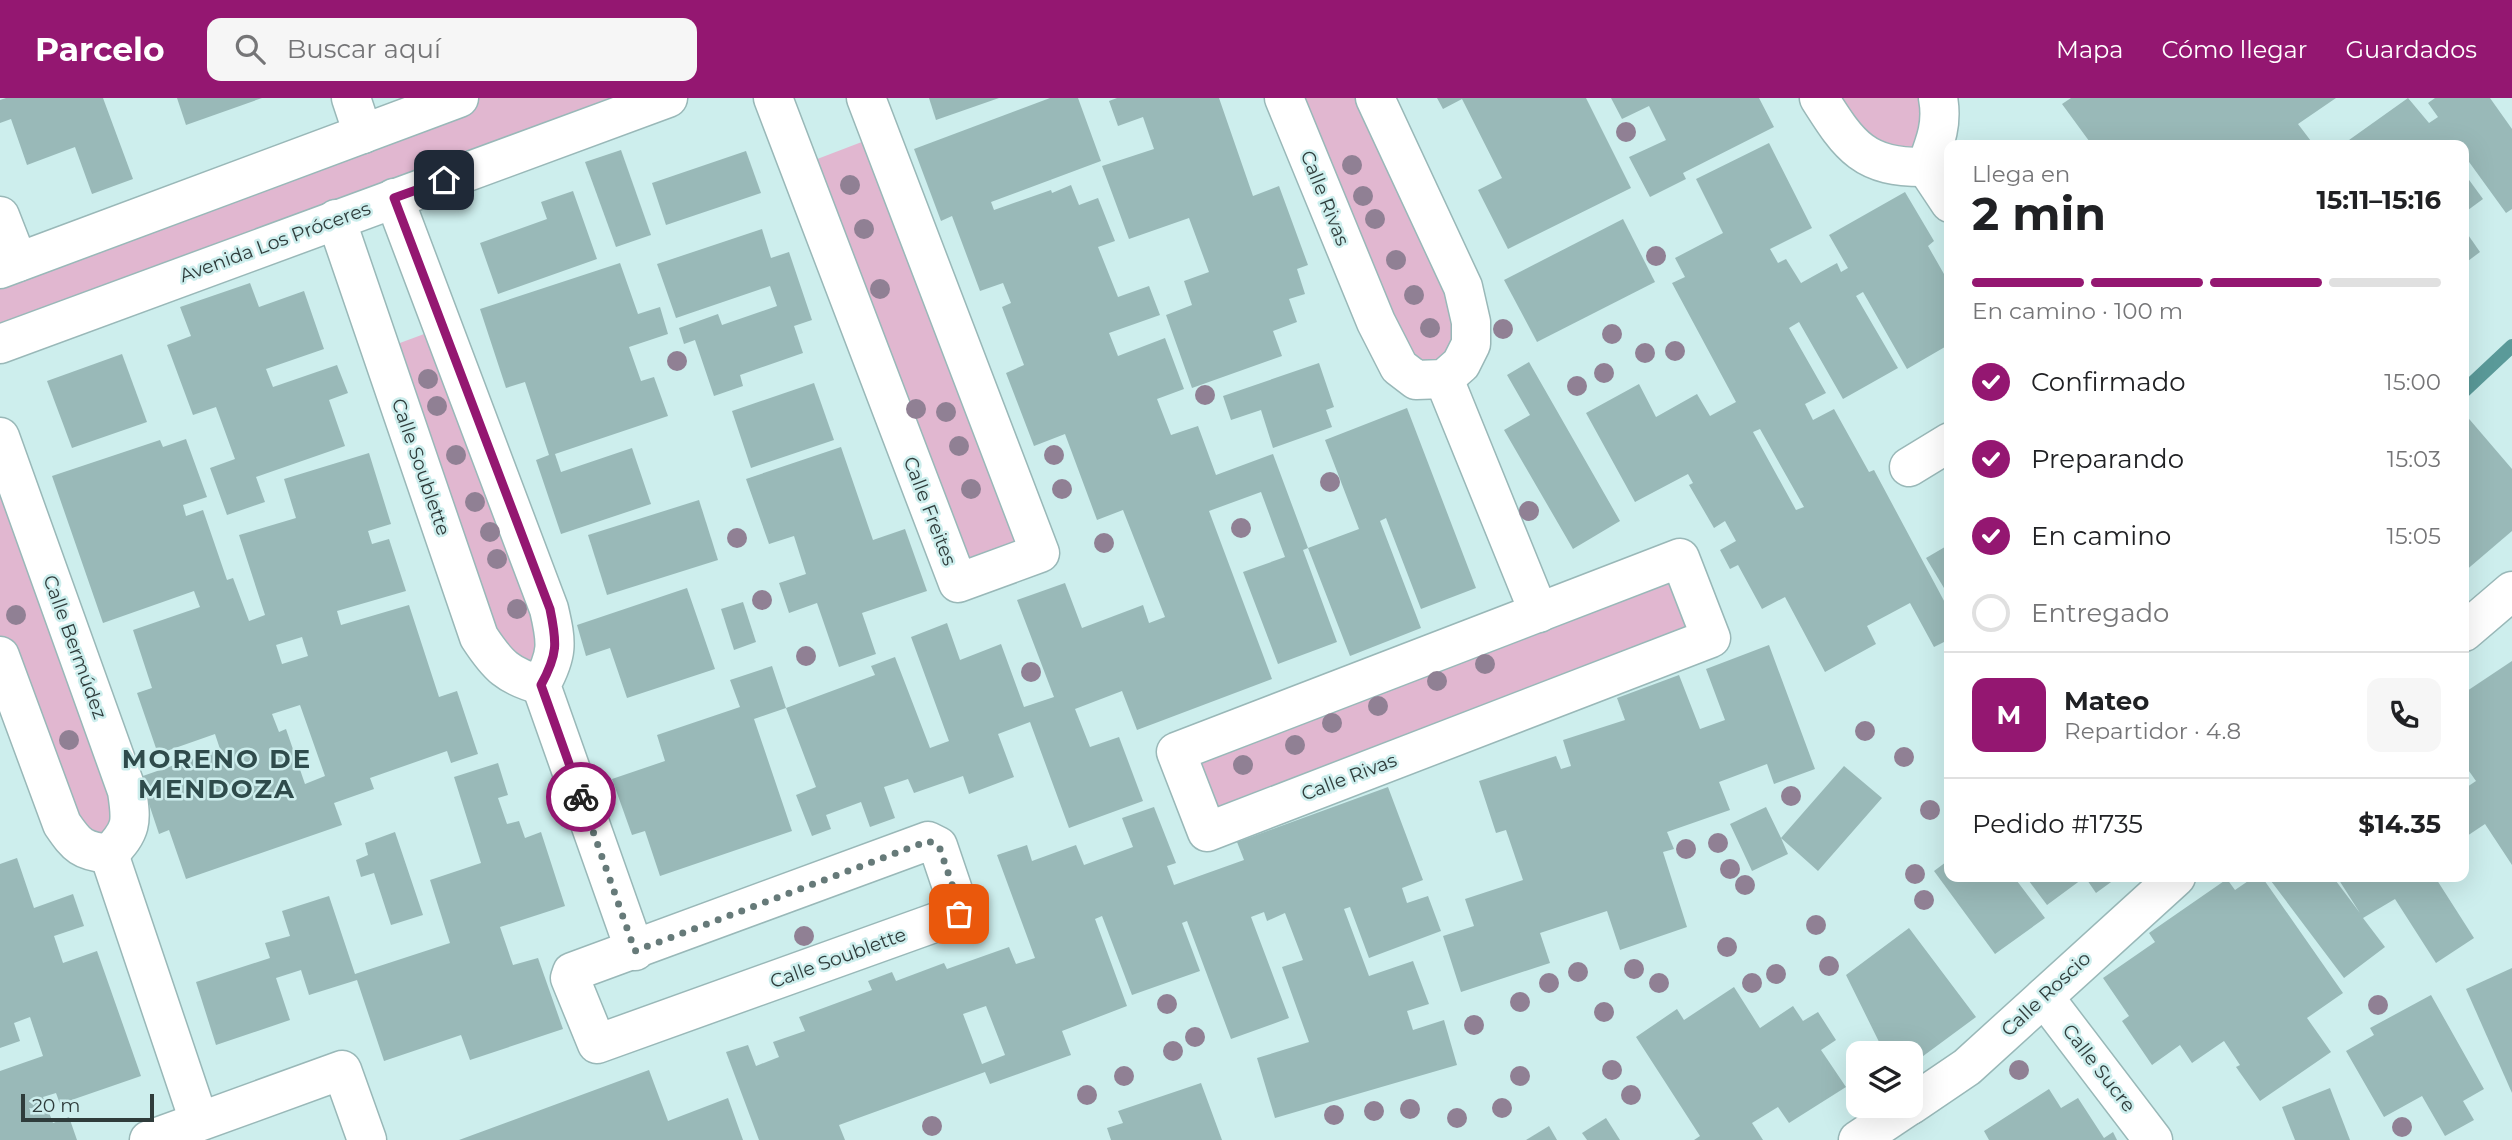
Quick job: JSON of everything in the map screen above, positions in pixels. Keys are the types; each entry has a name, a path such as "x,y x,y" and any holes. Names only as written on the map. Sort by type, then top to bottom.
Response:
{"street":[{"path":"351,98 363,134"},
{"name":"Avenida Los Próceres","path":"0,344 668,98"},
{"name":"Calle Freites","path":"773,98 958,583 1040,553 866,98"},
{"name":"Calle Rivas","path":"1284,98 1376,323 1399,367 1416,380 1444,379"},
{"path":"1375,98 1462,287 1471,322 1471,344 1461,365 1444,379 1539,613"},
{"path":"1819,98 1843,137 1866,156 1895,168 1926,167"},
{"path":"1926,167 1937,139 1941,113 1938,98"},
{"path":"0,216 9,265 363,134 444,101"},
{"path":"1926,167 1944,194"},
{"path":"394,198 550,609 557,642 554,662 541,685 635,951"},
{"name":"Calle Soublette","path":"336,219 479,637 496,663 517,678 541,685"},
{"name":"Calle Bermúdez","path":"0,437 127,791 131,819 126,836 109,854"},
{"path":"1909,467 1944,446"},
{"name":"Calle Rivas","path":"1681,558 1711,638 1207,832 1176,752 1539,613 1681,558"},
{"path":"2469,628 2512,591"},
{"path":"0,656 62,824 76,845 92,852 109,854 199,1121"},
{"name":"Calle Soublette","path":"928,841 939,846 961,911 959,914 597,1044 570,975 635,951 928,841"},
{"name":"Calle Roscio","path":"1923,1096 1968,1067 2170,882"},
{"name":"Calle Sucre","path":"2044,997 2153,1140"},
{"path":"149,1140 342,1070 367,1140"},
{"name":"Calle Roscio","path":"1858,1140 1891,1118"}],"shaded area":[{"path":"459,98 668,98 0,344 0,269"},
{"path":"1284,98 1375,98 1471,344 1416,380"},
{"path":"1819,98 1938,98 1937,139 1895,168"},
{"path":"880,135 1040,553 958,583 799,166"},
{"path":"443,327 554,661 496,663 381,350"},
{"path":"0,491 131,819 92,852 0,656"},
{"path":"1680,558 1711,638 1207,832 1176,752"}],"building":[{"path":"103,98 133,179 92,194 75,147 27,165 11,119 0,123 0,100"},
{"path":"177,98 262,98 186,125"},
{"path":"929,98 999,98 936,120"},
{"path":"1050,98 1078,98 1101,161 991,202 994,210 1071,185 1079,205 1098,198 1115,241 1098,247 1118,297 1149,286 1160,315 1109,333 1118,356 1165,338 1184,389 1157,399 1171,435 1198,426 1216,475 1273,454 1308,548 1303,550 1337,642 1278,664 1243,572 1285,557 1261,492 1209,511 1272,679 1137,730 1122,691 1075,709 1090,747 1119,737 1143,801 1069,828 1030,722 998,734 1014,777 969,794 963,776 914,793 908,779 884,787 895,818 870,827 861,802 826,815 831,829 812,836 796,795 816,787 786,708 875,675 871,666 895,657 930,748 949,741 911,637 947,623 960,660 1001,644 1024,707 1054,697 1017,600 1065,583 1082,628 1143,605 1149,623 1165,617 1123,510 1097,520 1065,434 1034,446 1006,373 1024,365 1002,307 1011,303 1003,283 980,291 952,216 941,221 914,149"},
{"path":"1117,98 1219,98 1253,196 1279,186 1308,265 1297,269 1305,294 1289,299 1297,322 1273,331 1282,356 1192,388 1166,315 1192,305 1184,281 1209,272 1189,218 1129,239 1102,166 1154,149 1143,117 1118,126 1109,101"},
{"path":"1437,98 1586,98 1631,188 1508,249 1478,190 1502,178 1462,99 1443,109"},
{"path":"1611,98 1759,98 1774,127 1683,173 1686,179 1650,197 1629,157 1666,140 1649,106 1622,119"},
{"path":"2071,98 2336,98 2298,124 2310,140 2088,140 2062,104"},
{"path":"2408,98 2429,123 2438,117 2428,103 2435,98 2490,98 2512,129 2512,209 2506,213 2469,162 2469,140 2349,140"},
{"path":"1769,143 1812,228 1770,249 1778,263 1786,259 1801,283 1837,263 1841,272 1848,268 1829,235 1905,192 1934,241 1928,246 1944,274 1944,347 1907,369 1863,292 1856,296 1898,368 1843,399 1799,322 1789,328 1826,393 1805,404 1813,420 1834,409 1869,472 1874,470 1944,601 1944,642 1934,647 1910,603 1867,626 1876,644 1825,672 1785,597 1762,609 1738,565 1730,569 1720,550 1736,541 1725,521 1714,528 1689,485 1693,483 1688,474 1635,502 1586,413 1639,384 1656,417 1697,394 1710,416 1736,402 1672,283 1685,277 1675,258 1723,233 1696,179","holes":["1760,429 1804,507 1796,510 1753,432"]},
{"path":"621,150 651,235 616,247 585,162"},
{"path":"746,151 761,193 666,225 652,183"},
{"path":"2469,180 2483,199 2469,209"},
{"path":"573,191 597,259 498,294 480,243 547,219 541,202"},
{"path":"1623,219 1655,282 1537,342 1504,280"},
{"path":"762,229 771,258 789,252 812,320 794,326 803,353 740,375 743,386 714,396 695,340 684,344 679,328 718,314 722,325 777,306 770,286 676,318 657,264"},
{"path":"2469,236 2480,252 2469,260"},
{"path":"620,263 638,314 660,307 668,334 629,347 641,381 654,377 668,416 555,454 561,472 632,448 651,504 561,534 536,460 549,455 525,382 506,388 480,309"},
{"path":"250,283 259,307 304,291 324,349 266,369 273,387 337,365 348,393 329,400 345,446 256,477 265,502 227,515 210,468 235,459 216,407 193,415 167,345 191,336 180,307"},
{"path":"122,354 147,422 72,448 47,381"},
{"path":"1529,362 1620,521 1573,549 1504,430 1530,415 1507,375"},
{"path":"1319,363 1334,407 1326,410 1332,427 1273,448 1261,410 1231,420 1223,396"},
{"path":"814,383 834,440 751,468 732,411"},
{"path":"1407,408 1476,588 1421,609 1386,518 1380,521 1421,628 1350,656 1308,548 1359,529 1325,440"},
{"path":"2469,419 2512,469 2512,531 2469,568"},
{"path":"186,439 207,497 183,505 186,516 203,510 227,580 233,578 249,621 265,615 239,535 296,518 284,479 369,453 391,524 368,531 372,544 389,539 406,591 337,611 341,625 409,605 439,697 457,691 478,754 451,763 447,751 370,778 374,789 334,803 342,825 186,879 169,830 159,834 140,777 220,749 215,734 158,754 137,693 152,688 133,630 200,607 194,591 103,623 52,476 160,440 163,447","holes":["302,637 308,656 282,664 276,645","300,705 325,776 305,784 286,729 279,732 272,714"]},
{"path":"841,447 873,540 905,529 927,591 862,613 876,654 839,667 817,603 789,613 779,583 806,574 794,536 769,544 746,479"},
{"path":"699,500 718,560 607,595 588,535"},
{"path":"1944,548 1944,588 1926,558"},
{"path":"687,588 715,669 627,698 610,648 586,656 577,625"},
{"path":"743,602 756,642 734,650 721,609"},
{"path":"1769,645 1815,769 1774,784 1767,764 1719,782 1730,810 1667,832 1674,849 1663,852 1687,927 1620,950 1607,911 1540,933 1550,963 1461,992 1443,936 1474,926 1465,899 1523,880 1506,830 1496,833 1479,781 1556,756 1561,769 1571,766 1563,740 1625,720 1617,698 1679,675 1700,729 1725,720 1706,669"},
{"path":"2512,661 2512,865 2485,824 2469,835 2469,786 2476,781 2469,771 2469,690"},
{"path":"772,666 786,708 754,719 792,831 660,876 645,831 632,835 612,779 665,761 657,735 740,707 730,680"},
{"path":"498,763 508,795 498,798 507,824 519,821 525,838 541,832 565,906 500,927 513,965 538,958 563,1029 470,1060 461,1035 384,1061 357,980 309,995 301,970 276,978 290,1020 216,1045 196,982 270,958 265,943 290,936 282,911 329,896 355,974 450,943 430,880 481,863 454,777"},
{"path":"1844,766 1882,798 1818,871 1781,838"},
{"path":"1388,787 1423,880 1402,888 1407,903 1428,896 1441,931 1369,958 1350,907 1344,909 1369,976 1413,961 1429,1004 1407,1011 1413,1030 1444,1020 1457,1065 1275,1118 1257,1058 1309,1042 1282,967 1303,960 1285,913 1267,921 1264,912 1251,917 1289,1018 1231,1039 1187,921 1182,923 1200,971 1132,995 1102,916 1095,919 1127,1006 1062,1031 1071,1055 990,1084 985,1072 839,1125 845,1140 759,1140 726,1052 748,1045 756,1066 779,1057 773,1042 805,1031 799,1017 872,990 868,981 892,972 896,981 944,963 947,969 1009,947 1016,964 1035,958 997,855 1027,845 1032,861 1076,845 1084,865 1133,847 1122,818 1154,807 1176,863 1167,866 1174,885 1244,860 1237,842","holes":["986,1006 1005,1055 982,1064 963,1014"]},
{"path":"1766,807 1788,854 1752,871 1730,824"},
{"path":"395,832 423,915 391,925 374,873 361,877 356,860 368,855 365,843"},
{"path":"17,858 34,908 73,894 84,926 54,936 63,963 97,951 141,1076 60,1104 56,1093 43,1097 53,1123 69,1117 77,1140 0,1140 0,1071 43,1056 30,1017 14,1023 20,1041 0,1048 0,864"},
{"path":"1944,864 1944,882 2018,882 2045,918 1995,954 1934,871"},
{"path":"2030,882 2078,882 2047,905"},
{"path":"2088,882 2111,882 2096,893"},
{"path":"2223,882 2229,882 2235,890 2247,882 2265,882 2343,993 2307,1018 2331,1052 2260,1101 2236,1067 2240,1065 2224,1041 2192,1063 2180,1045 2152,1065 2122,1021 2129,1016 2103,978 2155,942 2149,933"},
{"path":"2272,882 2337,882 2360,913 2340,882 2438,882 2474,938 2436,963 2395,899 2363,918 2385,947 2344,978"},
{"path":"1909,928 1976,1017 1923,1056 1923,1041 1879,1041 1846,975"},
{"path":"2512,968 2512,1093 2466,989"},
{"path":"1734,987 1760,1028 1793,1006 1803,1021 1818,1012 1836,1040 1821,1050 1846,1087 1789,1123 1778,1107 1752,1123 1763,1140 1694,1140 1700,1136 1636,1037 1677,1009 1684,1020"},
{"path":"2431,995 2484,1089 2463,1101 2474,1120 2445,1136 2422,1096 2384,1117 2346,1051 2374,1035 2370,1028"},
{"path":"649,1070 668,1121 728,1098 743,1140 459,1140"},
{"path":"1201,1083 1222,1140 1111,1140 1107,1128 1123,1123 1118,1111"},
{"path":"2330,1088 2350,1140 2295,1140 2282,1107"},
{"path":"2049,1089 2061,1108 2078,1098 2104,1138 2113,1132 2117,1140 1989,1140 1984,1131"},
{"path":"1606,1118 1620,1140 1587,1140 1582,1133"},
{"path":"1549,1126 1557,1140 1526,1140"}],"waterway":[{"path":"2469,386 2512,346"}],"way so far":[{"path":"581,797 635,951 928,841 939,846 961,911 959,914"}],"district":[{"name":"MORENO DE MENDOZA","path":"217,774"}],"route":[{"path":"444,180 394,198 550,609 557,642 554,662 541,685 581,797"}]}
